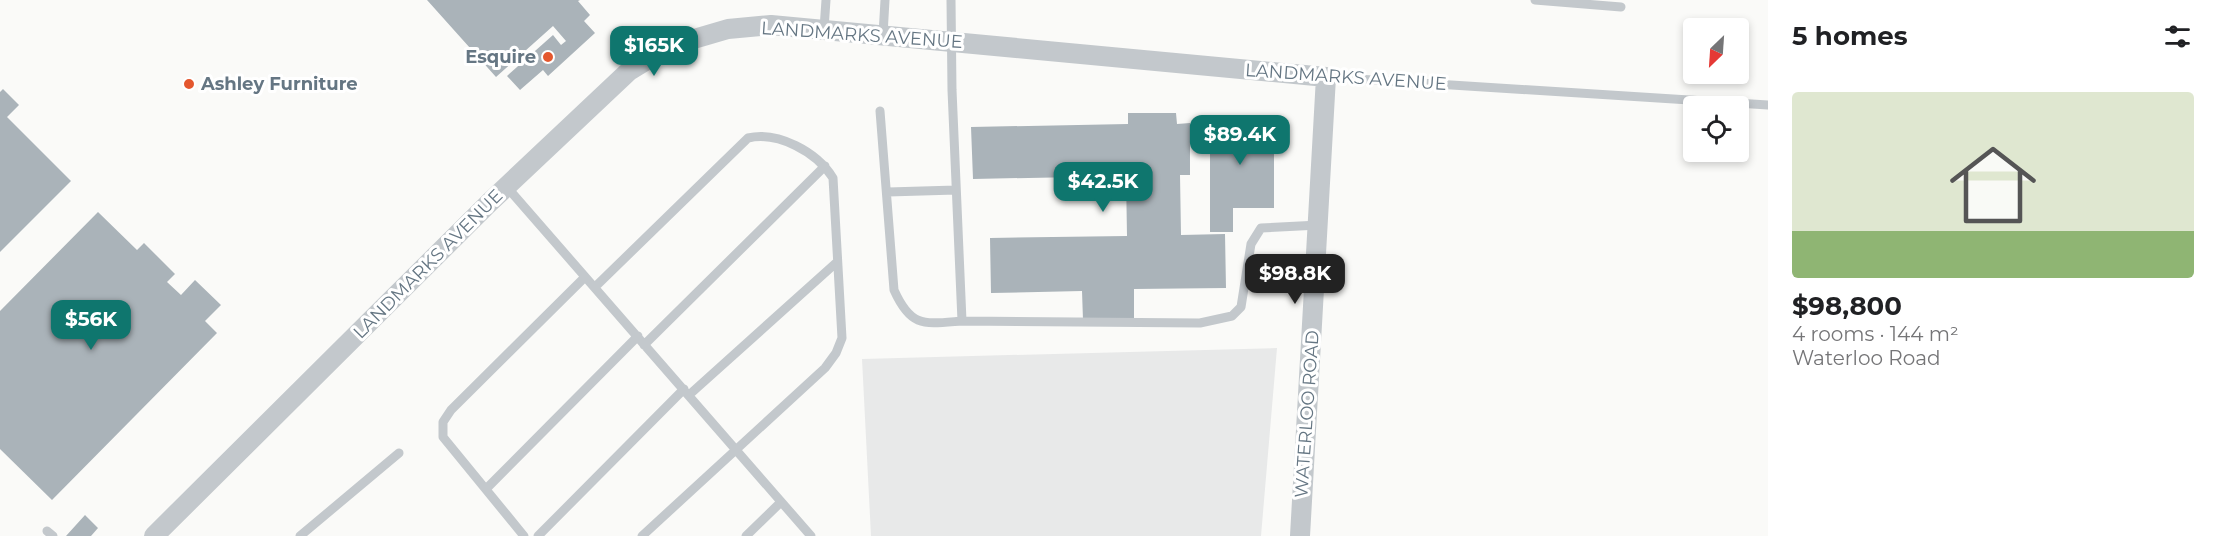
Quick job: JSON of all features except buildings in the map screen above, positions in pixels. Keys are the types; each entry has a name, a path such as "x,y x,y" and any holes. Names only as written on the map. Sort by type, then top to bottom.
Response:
{"street":[{"name":"LANDMARKS AVENUE","path":"154,536 506,186 629,70 670,46 728,29 771,25 1326,77"},
{"name":"WATERLOO ROAD","path":"1300,536 1326,77"}],"lane":[{"path":"824,29 826,0"},
{"path":"883,35 885,0"},
{"path":"951,0 962,321"},
{"path":"1535,0 1621,8"},
{"name":"LANDMARKS AVENUE","path":"1326,77 1768,105"},
{"path":"880,111 894,290 903,312 918,321 935,323 962,321 1200,323 1220,320 1232,316 1241,307 1251,243 1261,228 1319,225"},
{"path":"595,287 748,138 759,136 777,139 814,156 833,178 842,338 836,353 825,368 735,448 642,536"},
{"path":"644,345 825,166"},
{"path":"506,186 811,536"},
{"path":"888,192 956,190"},
{"path":"538,536 686,392 837,262"},
{"path":"524,536 443,436 443,422 451,410 585,277"},
{"path":"486,489 638,336"},
{"path":"300,536 399,453"},
{"path":"746,536 781,502"}],"shaded area":[{"path":"1277,348 1261,536 871,536 862,359"}],"place":[{"name":"Esquire","path":"548,57"},
{"name":"Ashley Furniture","path":"189,84"}]}
